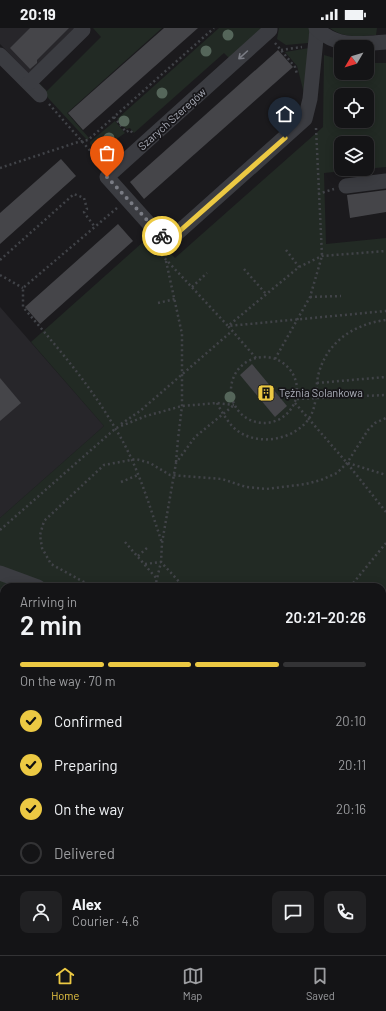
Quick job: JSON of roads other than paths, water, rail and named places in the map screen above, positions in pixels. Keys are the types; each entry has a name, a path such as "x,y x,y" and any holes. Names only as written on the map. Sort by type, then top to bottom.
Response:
{"street":[{"path":"29,83 82,30 81,28"},
{"path":"317,28 330,39 344,43 386,42"},
{"name":"Szarych Szeregów","path":"272,34 270,30 107,177 159,243 173,237 305,119 310,99 317,28"},
{"path":"0,55 40,95"},
{"path":"346,186 386,181"},
{"path":"0,573 27,583"}],"place":[{"name":"Tężnia Solankowa","path":"266,393"}]}
